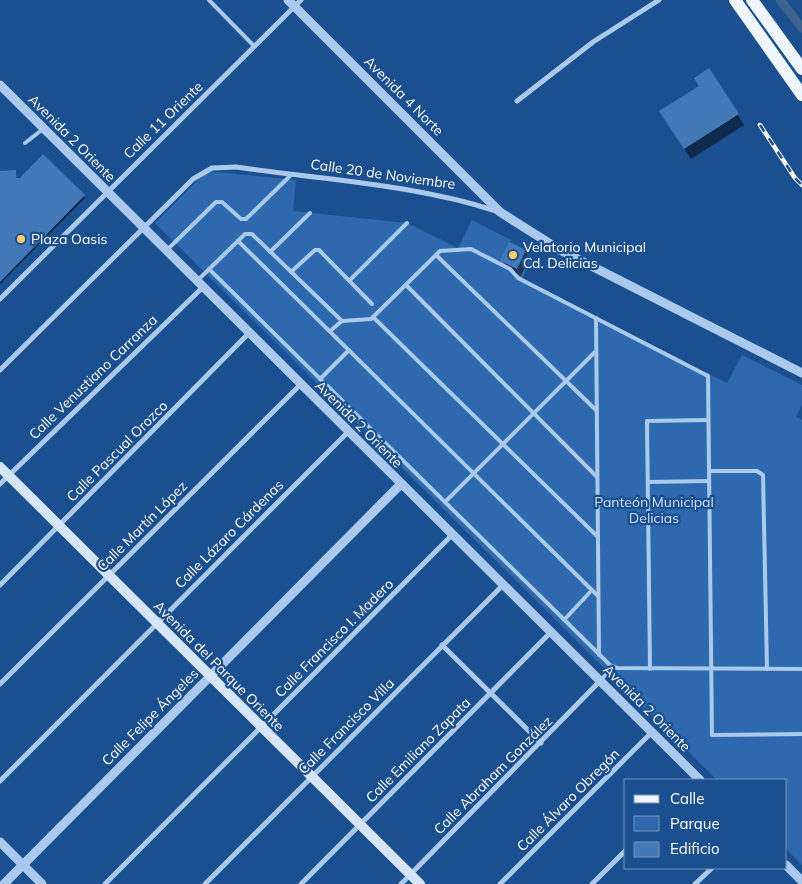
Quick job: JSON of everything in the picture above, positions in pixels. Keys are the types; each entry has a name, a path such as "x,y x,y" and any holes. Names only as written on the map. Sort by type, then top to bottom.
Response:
{"main road":[{"path":"735,0 802,95"},
{"path":"752,0 802,69"},
{"name":"Avenida del Parque Oriente","path":"0,467 420,884"}],"street":[{"path":"517,101 593,42 659,0"},
{"name":"Calle 11 Oriente","path":"0,299 106,191 254,46 294,2"},
{"name":"Avenida 4 Norte","path":"294,2 500,212"},
{"name":"Avenida 2 Oriente","path":"0,85 400,485 452,534 698,779"},
{"name":"Calle 20 de Noviembre","path":"0,370 193,179 205,170 236,167 438,195 500,212 560,250 802,373"},
{"name":"Calle Venustiano Carranza","path":"0,484 200,284"},
{"name":"Calle Pascual Orozco","path":"0,584 249,333"},
{"name":"Calle Martín López","path":"0,684 301,384"},
{"name":"Calle Lázaro Cárdenas","path":"0,781 156,622 348,432"},
{"name":"Calle Felipe Ángeles","path":"4,884 400,485"},
{"name":"Calle Francisco I. Madero","path":"105,884 452,534"},
{"name":"Calle Francisco Villa","path":"205,884 503,585"},
{"name":"Calle Emiliano Zapata","path":"301,884 551,632"},
{"path":"442,645 541,743"},
{"name":"Calle Abraham González","path":"401,884 600,681"},
{"name":"Calle Álvaro Obregón","path":"500,884 651,733"},
{"path":"0,842 42,884"},
{"path":"592,884 624,852"},
{"path":"787,866 800,876"},
{"path":"695,884 711,869"}],"lane":[{"path":"209,0 254,46"},
{"path":"25,143 43,128"},
{"path":"167,250 216,202 222,202 241,219 246,219 291,175"},
{"path":"270,252 310,213"},
{"path":"350,280 407,223"},
{"path":"200,284 209,270 245,234 252,234 342,321"},
{"path":"238,241 598,596"},
{"path":"291,272 315,250 319,250 372,304"},
{"path":"330,331 342,321 371,319 440,251 471,250 510,269 518,278 708,376 712,735 802,734"},
{"path":"436,255 597,412"},
{"path":"209,270 599,655 614,667 802,669"},
{"path":"406,285 597,477"},
{"path":"373,317 598,537"},
{"path":"596,318 599,655"},
{"path":"320,379 349,350"},
{"path":"445,502 596,351"},
{"path":"650,668 647,421 708,420"},
{"path":"709,471 756,471 763,475 768,669"},
{"path":"648,482 709,481"},
{"path":"564,620 592,590"},
{"path":"600,681 614,667"}],"green space":[{"name":"Panteón Municipal Delicias","path":"207,171 296,180 293,211 407,223 458,248 472,220 511,240 510,242 527,251 526,254 532,258 522,279 727,383 742,355 802,385 802,404 796,417 802,420 802,865 787,850 787,779 716,779 155,223"}],"building":[{"path":"709,68 739,114 684,149 659,111 699,86 694,78"},
{"name":"Plaza Oasis","path":"43,154 85,195 0,282 0,171 16,170 16,178 20,178"},
{"name":"Velatorio Municipal Cd. Delicias","path":"509,242 526,250 517,269 500,261"}],"waterway":[{"path":"780,0 802,28"}],"railway":[{"path":"760,125 795,178 802,185"}],"place":[{"name":"Plaza Oasis","path":"21,239"},
{"name":"Velatorio Municipal Cd. Delicias","path":"513,255"}]}
